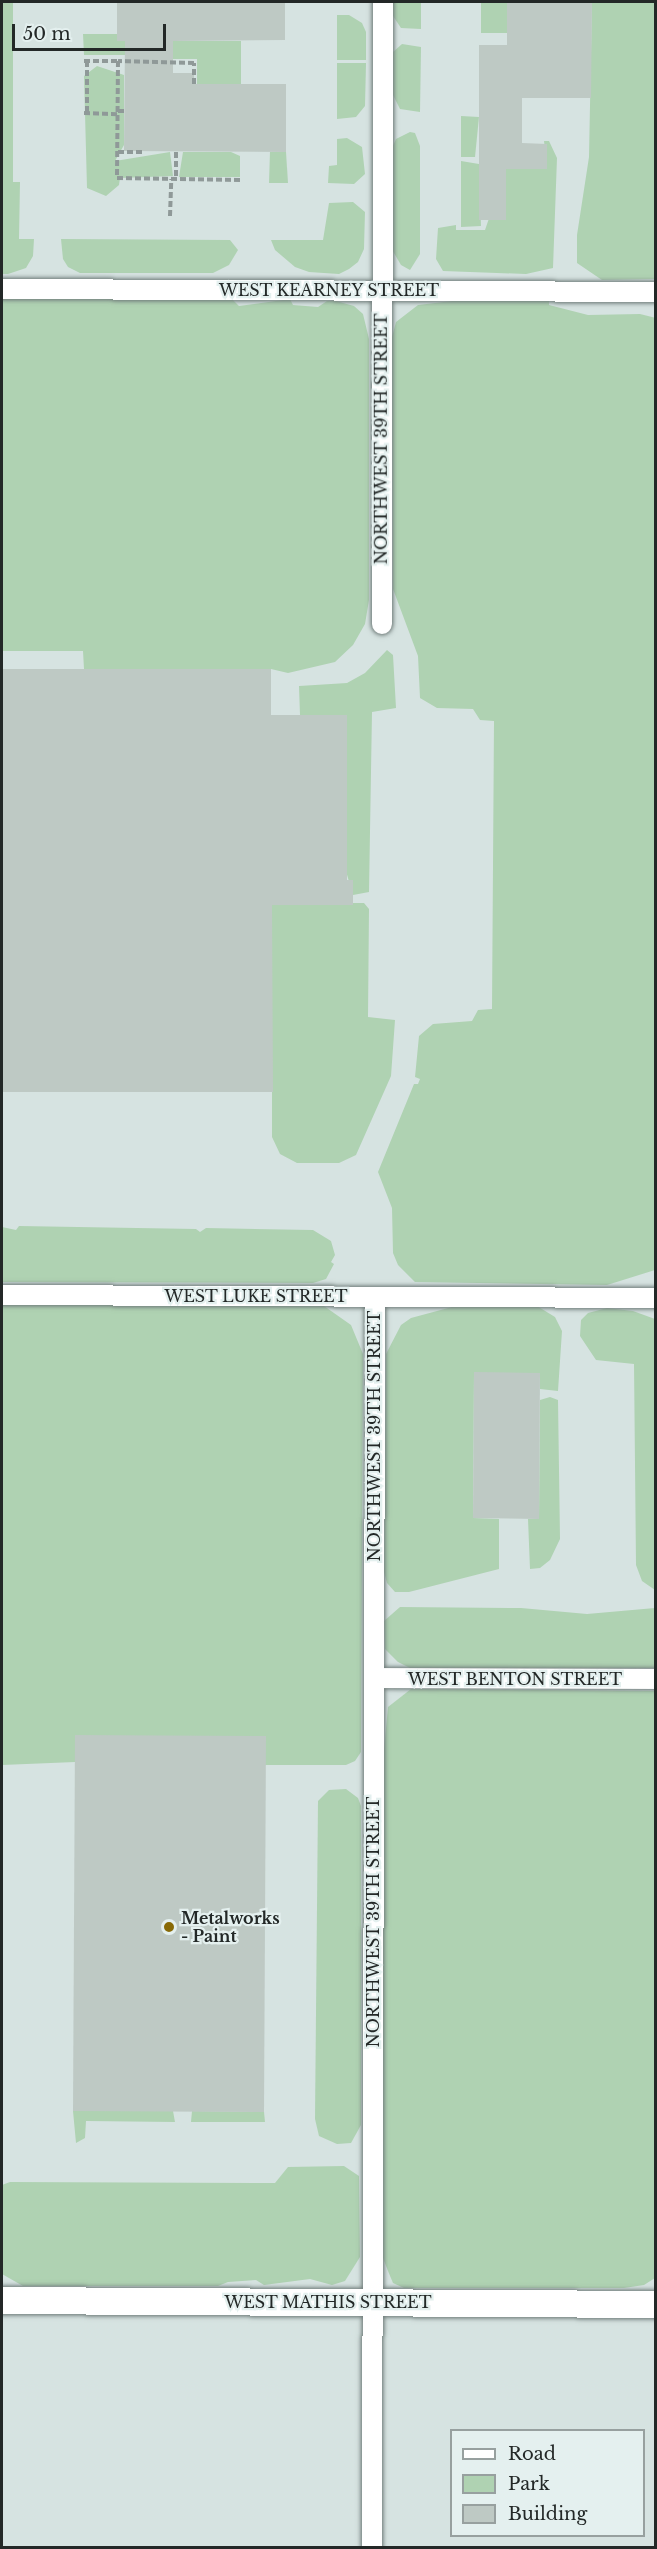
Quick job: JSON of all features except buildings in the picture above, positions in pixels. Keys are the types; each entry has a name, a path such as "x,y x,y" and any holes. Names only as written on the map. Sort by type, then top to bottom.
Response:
{"street":[{"name":"NORTHWEST 39TH STREET","path":"382,624 383,2"},
{"name":"WEST KEARNEY STREET","path":"2,289 656,292"},
{"name":"WEST LUKE STREET","path":"2,1295 656,1298"},
{"name":"NORTHWEST 39TH STREET","path":"372,2547 375,1297"},
{"name":"WEST BENTON STREET","path":"374,1678 656,1679"},
{"name":"WEST MATHIS STREET","path":"2,2300 656,2304"}],"path":[{"path":"124,111 85,113 85,61 194,63 194,84"},
{"path":"118,61 117,178 240,180"},
{"path":"117,152 144,152"},
{"path":"170,216 176,152"}],"green space":[{"path":"2,2 13,2 13,182 20,182 19,239 34,239 33,256 26,268 8,274 2,274"},
{"path":"393,2 421,2 421,29 401,28 393,16"},
{"path":"481,2 507,2 507,33 481,33"},
{"path":"592,2 655,2 655,279 602,280 577,263 577,235 589,157"},
{"path":"337,15 349,15 362,23 366,32 366,60 337,60"},
{"path":"83,34 117,34 117,41 241,41 241,84 197,84 197,59 172,59 171,55 84,55"},
{"path":"402,44 421,47 420,112 400,109 392,93 393,52"},
{"path":"337,63 366,63 365,106 356,117 337,119"},
{"path":"97,66 124,75 124,145 115,161 170,152 173,176 120,178 119,185 106,196 87,188 84,76"},
{"path":"461,116 479,117 475,157 461,157"},
{"path":"410,132 415,133 420,146 420,254 410,270 401,265 391,248 392,148 396,139"},
{"path":"347,138 362,147 365,174 354,184 328,183 329,166 337,165 337,139"},
{"path":"544,141 549,141 557,158 553,268 526,274 443,271 436,259 438,228 456,225 456,230 485,230 506,169 547,169"},
{"path":"183,152 231,152 240,156 240,177 179,177"},
{"path":"270,152 286,152 288,183 269,183"},
{"path":"461,161 479,164 481,226 461,227"},
{"path":"353,202 365,212 364,249 358,262 349,269 339,274 309,272 295,267 275,250 271,240 323,240 329,203"},
{"path":"61,239 230,240 238,250 229,265 213,273 80,273 68,267 63,259"},
{"path":"486,297 549,300 549,305 588,315 640,314 656,318 655,1270 607,1285 415,1282 398,1265 393,1253 392,1208 378,1172 414,1084 418,1084 420,1079 415,1077 419,1036 433,1024 472,1021 478,1010 492,1009 494,721 480,720 473,709 437,708 420,698 418,656 393,589 392,337 396,322 418,305"},
{"path":"2,298 232,299 239,306 290,299 293,305 318,307 327,301 336,301 354,306 363,314 369,339 369,600 365,624 353,645 335,662 288,673 271,669 84,669 83,651 2,651"},
{"path":"387,650 393,655 396,708 372,712 369,892 353,895 300,715 299,686 347,683 365,673"},
{"path":"364,903 369,909 368,1017 395,1020 391,1076 356,1155 339,1163 297,1163 280,1154 272,1137 272,905"},
{"path":"19,1226 196,1229 200,1232 206,1228 313,1230 331,1241 335,1255 331,1262 334,1264 326,1279 313,1283 2,1282 2,1227 16,1230"},
{"path":"2,1303 324,1306 351,1325 363,1354 361,1752 355,1761 346,1765 265,1765 75,1735 75,1762 2,1765"},
{"path":"463,1304 537,1306 555,1317 562,1331 558,1391 540,1389 540,1373 474,1373 473,1518 499,1519 499,1569 409,1592 395,1592 387,1583 384,1572 386,1354 401,1325 411,1318"},
{"path":"607,1308 633,1311 655,1319 655,1590 642,1581 636,1565 634,1364 596,1360 580,1336 581,1320 588,1313"},
{"path":"550,1397 558,1400 560,1539 550,1560 540,1568 530,1569 528,1519 539,1519 540,1400"},
{"path":"400,1607 521,1608 587,1614 655,1608 655,1668 410,1668 398,1662 385,1649 384,1621"},
{"path":"411,1689 655,1691 655,2278 644,2285 624,2288 404,2288 393,2283 388,2271 383,2258 383,1760 388,1707"},
{"path":"346,1789 358,1798 361,1806 361,2125 351,2143 337,2144 319,2136 315,2119 318,1801 329,1790"},
{"path":"73,2111 173,2111 175,2122 86,2121 85,2138 76,2143"},
{"path":"192,2111 264,2112 265,2122 191,2122"},
{"path":"344,2166 359,2176 360,2257 345,2281 332,2285 310,2279 264,2285 256,2280 228,2282 218,2286 23,2286 2,2274 2,2185 10,2182 275,2183 288,2167"}],"place":[{"name":"Metalworks - Paint","path":"169,1927"}]}
